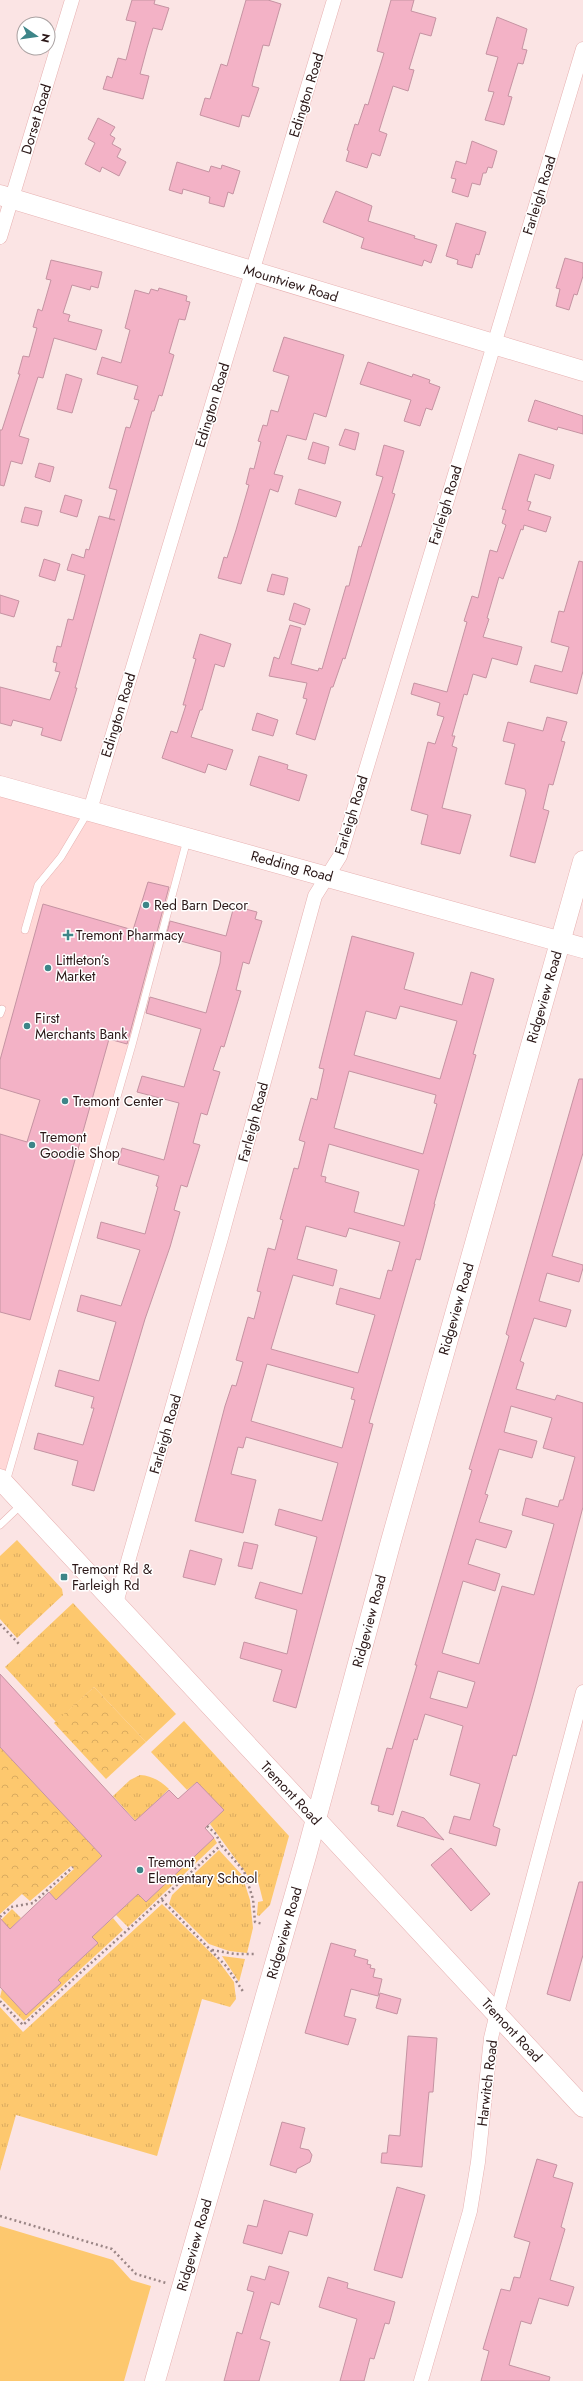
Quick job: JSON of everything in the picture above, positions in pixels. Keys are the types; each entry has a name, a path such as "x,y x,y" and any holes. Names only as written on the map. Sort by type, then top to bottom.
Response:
{"street":[{"name":"Dorset Road","path":"0,237 6,197 72,0"},
{"name":"Edington Road","path":"90,810 334,0"},
{"name":"Farleigh Road","path":"116,1603 221,1238 313,903 327,876 340,856 583,49"},
{"name":"Mountview Road","path":"6,197 493,345 583,370"},
{"name":"Redding Road","path":"0,786 583,948"},
{"name":"Ridgeview Road","path":"155,2381 316,1820 391,1541 583,861"},
{"name":"Tremont Road","path":"2,1481 583,2107"},
{"name":"Harwitch Road","path":"421,2381 470,2211 478,2162 491,2038 583,1692"}],"lane":[{"path":"25,930 38,885 61,857 90,810"},
{"path":"2,1481 134,1038 188,838"},
{"path":"0,1525 23,1503"}],"path":[{"path":"0,1624 19,1644"},
{"path":"207,1826 216,1834 221,1845 244,1871 253,1899 255,1922 263,1924"},
{"path":"0,2001 23,2025 221,1845"},
{"path":"0,1917 11,1907 32,1903 73,1867"},
{"path":"162,1900 228,1967 244,1993"},
{"path":"211,1949 235,1954 255,1954"},
{"path":"0,2216 112,2249 136,2274 166,2283"}],"shaded area":[{"path":"0,786 188,838 5,1484 0,1479"}],"green space":[{"path":"17,1540 62,1589 63,1595 17,1638 0,1619 0,1556"},
{"path":"73,1603 176,1714 146,1742 94,1687 56,1722 5,1667"},
{"path":"94,1687 146,1742 106,1779 54,1723"},
{"path":"184,1721 289,1836 270,1905 259,1916 257,1915 258,1902 263,1901 258,1881 253,1883 210,1824 223,1810 197,1782 187,1790 151,1752"},
{"path":"0,1747 102,1856 82,1876 71,1866 30,1901 22,1894 0,1914"},
{"path":"140,1775 149,1776 156,1779 169,1789 141,1816 156,1833 151,1838 113,1796 130,1780"},
{"path":"214,1838 217,1843 128,1927 116,1915 138,1894 146,1902 180,1870 174,1852 186,1864"},
{"path":"219,1850 242,1875 250,1900 253,1928 247,1953 229,1951 209,1944 169,1904 172,1895"},
{"path":"75,1868 82,1876 56,1900 49,1892"},
{"path":"162,1904 217,1959 234,1982 236,1999 230,2007 202,1999 157,2156 16,2115 0,2171 0,2007 23,2032"},
{"path":"12,1909 21,1918 10,1929 0,1921"},
{"path":"113,1918 123,1930 24,2021 0,1997 2,1989 26,2015 61,1983 58,1980 98,1943 92,1937"},
{"path":"222,1956 245,1959 239,1982"},
{"path":"0,2226 113,2260 131,2280 151,2286 124,2381 0,2381"}],"building":[{"path":"132,0 155,0 154,4 169,8 162,30 153,28 147,48 140,74 149,76 143,99 103,89 107,76 112,78 118,58 126,60 136,22 126,20"},
{"path":"246,0 268,0 281,4 269,46 263,45 255,74 252,86 259,88 249,117 242,115 239,127 200,115 205,98 210,99 221,64 227,66"},
{"path":"391,0 414,0 411,11 436,18 431,36 420,33 409,69 414,70 408,91 393,86 379,131 387,134 380,156 372,153 367,168 346,161 349,151 347,150 355,124 358,125 365,104 368,105 384,53 377,51"},
{"path":"497,17 527,29 522,49 527,50 523,64 518,63 508,96 512,97 504,125 485,120 494,92 488,91 498,57 486,54"},
{"path":"98,118 115,127 110,135 115,138 112,144 121,149 117,157 126,162 119,176 102,167 100,172 85,164 95,143 88,139"},
{"path":"472,141 497,151 492,168 488,167 486,173 483,173 480,185 472,183 468,197 452,192 456,179 451,178 456,161 466,164"},
{"path":"177,162 209,172 211,166 221,169 222,165 240,171 233,194 228,192 224,207 209,203 210,197 183,189 182,194 169,190"},
{"path":"336,191 372,206 368,221 415,236 414,238 437,245 431,263 424,260 422,266 361,248 364,238 323,222"},
{"path":"456,223 486,232 479,255 476,254 472,268 457,264 458,260 446,256"},
{"path":"565,258 583,263 583,276 577,295 574,294 569,310 556,306 560,289 556,288"},
{"path":"51,260 102,272 98,288 91,286 90,290 72,285 63,313 70,315 68,321 102,330 96,350 54,338 43,378 38,377 19,436 29,439 22,464 11,461 4,486 0,485 0,430 2,430 20,374 18,374 23,356 29,357 37,328 33,327 38,309 42,311 51,280 46,279"},
{"path":"159,288 187,296 186,301 190,302 185,320 179,319 169,353 174,355 162,396 159,395 154,411 152,411 75,688 77,688 61,741 41,735 43,728 13,720 11,726 0,723 0,687 50,700 60,672 55,671 57,663 53,662 57,646 61,647 68,619 73,620 85,575 67,570 72,554 84,558 86,549 89,550 99,516 109,519 117,490 109,488 126,427 130,428 139,400 134,399 138,386 97,374 102,357 121,363 130,330 125,328 135,290 149,294 151,289 158,291"},
{"path":"284,337 344,355 326,417 314,413 306,440 287,435 274,474 283,476 278,492 270,489 241,584 218,578 224,557 227,558 236,530 249,485 246,484 250,468 254,469 261,442 258,441 263,425 267,426 271,410 278,412 289,376 273,371"},
{"path":"368,362 412,377 413,374 430,380 429,383 440,387 432,410 426,408 420,426 404,421 411,400 360,384"},
{"path":"66,374 82,379 72,413 57,409"},
{"path":"535,400 583,416 583,434 558,427 557,430 528,421"},
{"path":"345,429 359,433 355,450 339,445"},
{"path":"313,442 329,447 325,464 308,459"},
{"path":"384,445 404,451 392,493 395,494 345,659 343,658 333,687 331,687 315,740 296,734 307,699 303,698 307,683 269,676 274,657 279,659 290,625 301,628 291,664 318,671 319,668 322,669 346,586 349,586 359,546 361,547 383,477 376,475"},
{"path":"519,454 554,465 550,479 535,474 527,501 531,502 528,510 551,517 546,532 524,525 523,530 521,529 503,579 499,577 487,618 489,619 483,637 522,647 517,665 492,658 486,678 473,674 467,695 464,694 452,736 455,736 452,746 457,748 442,808 471,815 460,854 421,844 428,815 411,810 428,742 435,744 444,717 437,715 440,703 411,694 414,683 447,692 467,622 464,621 472,596 478,598 490,550 497,552 506,525 502,523 506,510 502,509"},
{"path":"39,463 54,467 50,482 35,477"},
{"path":"299,489 341,502 336,517 295,504"},
{"path":"65,495 82,500 77,517 60,512"},
{"path":"25,507 42,511 38,526 21,522"},
{"path":"44,559 60,564 55,581 39,576"},
{"path":"579,561 583,562 583,671 577,694 530,682 535,665 562,672 569,647 551,642 559,611 564,612"},
{"path":"272,574 288,578 284,595 267,591"},
{"path":"0,595 19,601 14,617 0,613"},
{"path":"294,603 310,609 305,625 289,620"},
{"path":"200,634 231,644 224,667 215,664 202,710 200,710 191,737 233,750 226,770 208,764 205,773 162,758 171,731 177,733 186,705 183,705 196,659 193,658"},
{"path":"257,713 278,720 273,736 252,730"},
{"path":"547,717 567,722 561,741 565,742 553,785 549,784 543,809 549,811 535,863 510,856 526,793 525,789 505,784 515,744 503,741 508,722 543,731"},
{"path":"259,756 288,765 287,769 307,775 299,801 250,785"},
{"name":"Tremont Center","path":"148,882 169,887 127,1044 109,1039 30,1320 0,1312 0,1134 27,1142 40,1100 0,1088 0,1060 43,904 133,930"},
{"path":"234,906 257,912 255,919 262,921 249,964 243,962 236,990 241,991 224,1047 221,1046 213,1070 220,1072 207,1115 201,1113 193,1143 200,1145 187,1187 181,1185 174,1210 180,1212 170,1247 145,1319 94,1491 72,1485 78,1461 34,1449 38,1433 83,1445 94,1408 91,1408 94,1397 55,1386 59,1370 99,1381 116,1322 77,1311 81,1295 121,1306 140,1250 97,1238 101,1222 145,1234 158,1187 156,1186 159,1176 118,1164 122,1148 164,1160 179,1103 137,1092 142,1076 184,1087 201,1029 146,1013 150,997 206,1013 220,963 221,952 166,937 170,921 226,936"},
{"path":"352,936 414,953 404,989 462,1005 471,972 494,979 473,1054 476,1055 434,1204 420,1260 416,1259 369,1423 373,1424 296,1708 273,1701 282,1670 240,1658 244,1642 287,1654 297,1610 255,1598 260,1582 302,1594 317,1537 275,1525 279,1509 322,1521 338,1463 246,1437 243,1448 238,1447 231,1474 256,1480 243,1533 195,1521 225,1406 232,1385 236,1386 243,1362 236,1360 248,1317 254,1319 261,1292 257,1291 268,1248 275,1250 283,1220 280,1219 294,1168 298,1169 305,1142 299,1140 311,1098 317,1100 324,1069 319,1068","holes":["400,1006 457,1021 440,1079 354,1055 366,1011 396,1019","349,1071 436,1095 434,1103 437,1104 423,1154 334,1128","329,1144 419,1170 404,1226 354,1212 359,1192 325,1182 326,1177 321,1176","306,1226 346,1237 349,1228 400,1242 392,1271 388,1270 380,1299 340,1288 336,1304 375,1315 358,1373 271,1349 293,1275 333,1286 337,1270 297,1259","267,1364 354,1388 351,1399 355,1400 342,1448 251,1421"]},
{"path":"579,1079 583,1079 583,1153 552,1256 583,1265 583,1268 579,1282 547,1273 539,1301 571,1310 566,1327 534,1318 520,1361 524,1363 516,1389 555,1400 557,1395 583,1403 583,1507 516,1756 513,1755 493,1826 500,1829 496,1846 449,1833 454,1816 470,1820 480,1784 450,1775 463,1726 425,1714 417,1740 414,1739 393,1815 378,1811 379,1806 371,1804 387,1748 392,1749 417,1665 415,1665 472,1470 469,1469 509,1336 506,1334","holes":["511,1406 552,1418 543,1448 575,1457 563,1500 560,1500 558,1507 526,1498 522,1515 554,1524 534,1595 502,1586 479,1664 442,1653 463,1581 495,1591 500,1574 468,1564 476,1539 506,1548 512,1531 479,1522 488,1495 485,1494 499,1449 532,1458 537,1441 504,1432","438,1671 475,1682 467,1708 430,1698"]},
{"path":"244,1542 258,1545 252,1569 238,1566"},
{"path":"190,1550 222,1559 215,1585 183,1577"},
{"path":"0,1674 135,1821 169,1790 178,1799 197,1782 224,1810 205,1828 214,1838 146,1902 138,1894 92,1937 98,1943 58,1980 61,1983 26,2015 0,1987 0,1918 10,1929 49,1892 56,1900 102,1856 0,1747"},
{"path":"402,1811 424,1818 444,1840 397,1826"},
{"path":"451,1848 490,1894 471,1911 431,1865"},
{"path":"579,1882 583,1882 583,1955 570,2001 547,1994"},
{"path":"331,1943 356,1950 354,1956 368,1960 367,1964 371,1965 370,1968 375,1969 373,1977 382,1979 378,1996 351,1989 344,2016 356,2019 348,2045 305,2033"},
{"path":"380,1993 401,1999 397,2014 376,2008"},
{"path":"408,2036 437,2038 433,2092 429,2092 422,2167 381,2163 382,2153 387,2153 389,2135 400,2136"},
{"path":"282,2122 305,2128 300,2148 309,2150 312,2155 310,2162 297,2169 296,2173 270,2165"},
{"path":"537,2159 557,2165 553,2177 573,2183 561,2227 565,2229 550,2280 574,2287 568,2306 539,2298 531,2324 521,2321 509,2365 550,2377 549,2381 481,2381 489,2351 483,2349 501,2289 510,2291 514,2277 520,2278 530,2242 514,2237"},
{"path":"397,2187 425,2195 402,2278 374,2270"},
{"path":"264,2200 313,2214 307,2236 289,2231 282,2254 243,2243 248,2225 257,2227"},
{"path":"269,2266 289,2272 279,2305 271,2302 260,2339 270,2342 259,2381 224,2381 237,2332 242,2334 254,2292 247,2290 251,2276 265,2280"},
{"path":"328,2277 348,2283 347,2288 395,2302 389,2324 385,2323 374,2359 370,2358 364,2381 340,2381 357,2319 319,2307"}],"place":[{"name":"Red Barn Decor","path":"146,905"},
{"name":"Tremont Pharmacy","path":"68,935"},
{"name":"Littleton’s Market","path":"48,968"},
{"name":"First Merchants Bank","path":"27,1026"},
{"name":"Tremont Center","path":"65,1101"},
{"name":"Tremont Goodie Shop","path":"32,1145"},
{"name":"Tremont Rd & Farleigh Rd","path":"64,1577"},
{"name":"Tremont Elementary School","path":"140,1870"}]}
